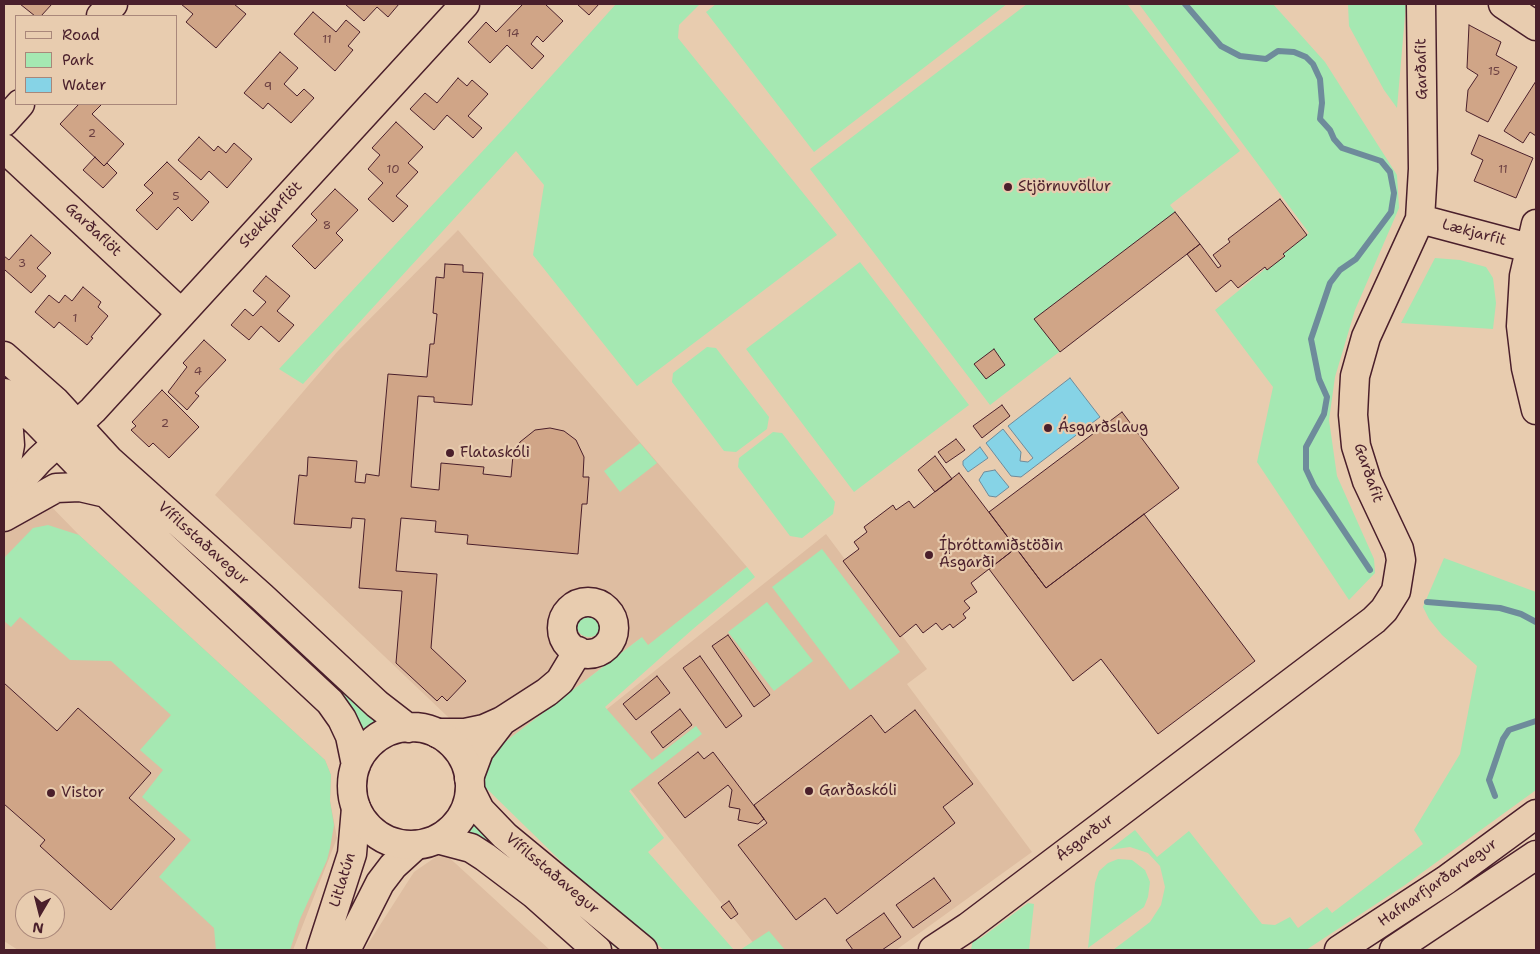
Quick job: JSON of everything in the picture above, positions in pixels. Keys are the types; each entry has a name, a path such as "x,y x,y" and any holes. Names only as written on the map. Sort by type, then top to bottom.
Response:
{"street":[{"path":"102,15 113,4"},
{"name":"Stekkjarflöt","path":"4,499 66,433 93,410 465,4"},
{"name":"Garðafit","path":"1235,724 1374,620 1384,610 1396,591 1401,560 1399,550 1367,481 1356,446 1353,415 1355,376 1366,337 1420,219 1423,169 1422,4"},
{"path":"1503,4 1536,26"},
{"path":"4,122 19,105"},
{"name":"Garðaflöt","path":"4,148 182,312"},
{"name":"Lækjarfit","path":"1420,219 1533,236 1524,276 1521,326 1526,368 1536,410"},
{"name":"Vífilsstaðavegur","path":"4,356 55,401 66,433 106,493 330,702 342,719 350,736 356,765 352,794 356,808 366,824 380,837 398,844 427,842 471,848 534,894 597,950"},
{"name":"Vífilsstaðavegur","path":"4,393 36,421 66,433 110,460 262,596 377,704 408,728"},
{"path":"4,415 9,431 10,445 4,476"},
{"path":"4,516 56,488 80,487 106,493"},
{"path":"437,733 465,733 484,730 502,721 548,692 560,680 578,651"},
{"path":"427,842 450,831 460,819 467,805 470,784 479,751 502,721"},
{"name":"Ásgarður","path":"933,950 973,922 1235,724"},
{"name":"Vífilsstaðavegur","path":"356,765 364,750 376,739 391,731 422,728 437,733 458,751 480,810 505,836 643,950"},
{"name":"Litlatún","path":"321,950 352,854 356,832 356,808"},
{"name":"Hafnarfjarðarvegur","path":"1339,950 1446,880 1536,814"},
{"name":"Litlatún","path":"346,950 380,883 393,866 427,842"},
{"name":"Hafnarfjarðarvegur","path":"1394,950 1536,855"}],"shaded area":[{"name":"Flataskóli","path":"458,230 747,567 648,646 641,638 488,755 215,495 337,352"},
{"path":"4,458 79,535 325,760 331,775 330,801 337,838 293,950 18,950 4,941"},
{"name":"Garðaskóli","path":"826,534 927,669 907,684 1032,852 896,950 759,950 582,729"},
{"path":"443,852 550,950 364,950 414,872"}],"green space":[{"path":"616,4 700,4 679,25 678,38 837,235 637,386 533,255 544,185 516,151 303,384 279,369 508,124"},
{"path":"716,4 1007,4 814,152 706,12"},
{"name":"Stjörnuvöllur","path":"1027,4 1127,4 1240,151 1170,205 1200,244 990,405 810,169"},
{"path":"1139,4 1273,4 1325,62 1397,175 1399,208 1355,310 1335,377 1329,420 1337,476 1374,559 1375,573 1349,600 1257,462 1273,387 1215,310 1309,233"},
{"path":"1348,4 1406,4 1397,108 1384,90 1349,26"},
{"path":"1435,258 1460,260 1486,267 1493,278 1496,303 1493,329 1401,323"},
{"path":"860,262 969,405 854,492 746,349"},
{"path":"707,347 716,348 769,417 767,429 736,452 724,451 672,382 673,373"},
{"path":"773,432 782,433 835,502 833,514 802,538 790,536 738,467 739,458"},
{"path":"640,443 657,463 620,492 604,471"},
{"path":"93,462 204,565 227,583 383,722 370,727 363,735"},
{"path":"48,525 79,535 325,760 331,775 330,801 334,825 330,848 327,860 300,919 290,950 216,950 214,928 159,877 191,840 142,797 163,770 140,750 171,715 111,661 70,660 20,617 11,627 4,621 4,558 33,528"},
{"path":"822,549 900,652 850,690 772,587"},
{"path":"1444,558 1536,592 1536,790 1405,885 1306,950 1113,950 1150,922 1161,905 1165,887 1160,866 1148,853 1130,847 1109,850 1135,830 1157,857 1189,831 1262,924 1275,925 1290,917 1298,928 1327,907 1332,913 1423,844 1414,830 1460,754 1477,666 1442,635 1429,619 1423,607"},
{"path":"747,567 755,577 605,707 652,760 696,726 702,734 629,791 664,838 648,852 734,950 664,950 573,873 484,786 478,767 488,755 642,637 648,645"},
{"path":"767,602 813,661 774,691 728,632"},
{"path":"589,611 598,615 602,624 598,633 589,637 580,633 576,624 580,615"},
{"path":"473,814 626,950 619,950 598,935 539,881 505,855 462,836"},
{"path":"1118,859 1132,860 1145,870 1150,882 1148,897 1144,907 1088,948 1095,883 1099,871 1108,863"},
{"path":"1028,903 1034,904 1029,950 971,950 973,939 981,938"},
{"path":"769,931 785,950 740,950"}],"water":[{"name":"Ásgarðslaug","path":"1070,378 1100,417 1021,477 1011,476 986,443 1003,429 1021,452 1020,461 1028,462 1033,458 1008,426"},
{"path":"980,447 988,458 968,472 963,465 963,461"},
{"path":"995,470 1009,487 996,497 989,496 979,480 984,472"}],"building":[{"path":"20,4 52,4 42,15 34,15"},
{"path":"181,4 234,4 246,14 216,48 186,22 193,14"},
{"path":"345,4 399,4 388,17 377,7 364,21"},
{"path":"523,4 545,4 563,21 543,42 537,36 531,44 544,56 532,69 507,45 490,63 468,42 486,22 496,32"},
{"path":"577,4 599,4 589,15"},
{"path":"313,12 336,32 346,20 360,32 348,46 353,50 335,71 294,34"},
{"path":"1469,25 1501,42 1496,55 1517,67 1488,122 1466,111 1468,90 1478,75 1467,68"},
{"path":"280,52 298,68 284,84 297,96 304,89 314,98 291,123 268,103 263,109 244,93"},
{"path":"458,78 467,86 472,80 488,94 468,116 482,128 473,138 447,115 434,130 410,109 425,93 437,103"},
{"path":"1536,81 1536,136 1530,132 1523,143 1504,131"},
{"path":"78,105 101,105 92,114 124,144 104,166 60,124"},
{"path":"396,122 423,147 408,163 418,172 396,196 408,206 393,222 368,199 383,183 368,169 380,155 372,148"},
{"path":"1479,135 1533,158 1516,198 1474,181 1483,160 1471,154"},
{"path":"199,137 214,151 218,146 226,153 234,143 252,159 227,188 209,171 201,180 178,160"},
{"path":"95,157 104,166 107,163 117,173 103,188 83,170"},
{"path":"167,162 209,202 192,221 178,207 157,230 136,210 153,193 144,185"},
{"path":"335,189 358,210 336,233 343,240 315,269 292,246 317,220 311,214"},
{"path":"1280,199 1307,235 1283,254 1285,256 1267,270 1265,267 1238,288 1231,280 1216,292 1187,254 1200,244 1218,268 1221,266 1213,255 1230,242 1228,239"},
{"path":"1175,212 1200,244 1060,352 1034,319"},
{"path":"31,235 51,253 37,268 46,276 31,293 5,270 4,272 4,256 9,260"},
{"path":"445,264 463,265 463,272 483,273 472,405 434,402 434,397 418,396 411,487 439,490 441,463 484,467 483,474 511,477 513,455 520,442 535,430 550,428 564,431 576,440 584,457 583,477 589,477 587,504 582,504 578,554 467,544 468,535 435,532 436,521 401,518 396,571 437,574 431,648 466,681 447,701 442,696 437,701 396,663 402,591 359,588 365,519 352,518 351,528 294,524 299,475 307,476 308,457 357,461 355,482 365,483 366,474 379,476 388,374 427,377 430,344 434,344 437,314 433,313 436,277 444,278"},
{"path":"266,276 290,296 277,311 294,325 279,342 261,326 249,340 231,325 245,309 253,316 266,302 253,291"},
{"path":"83,287 101,302 98,307 108,316 87,345 59,322 54,328 35,312 49,295 59,303 65,295 72,301"},
{"path":"204,340 226,360 195,393 199,396 187,410 168,392 187,367 183,363"},
{"path":"994,349 1005,365 986,379 974,364"},
{"path":"162,390 199,427 169,458 153,443 149,447 131,430 136,426 132,422"},
{"path":"1002,405 1010,416 982,438 973,426"},
{"path":"1122,412 1179,488 1046,588 989,512"},
{"path":"956,439 965,450 946,463 938,452"},
{"path":"935,456 952,479 935,492 918,470"},
{"name":"Íþróttamiðstöðin Ásgarði","path":"959,473 1016,548 971,583 977,592 964,601 970,608 963,614 966,618 953,628 950,624 942,630 936,623 923,633 916,624 900,637 843,561 859,549 854,542 867,532 864,527 893,505 896,510 909,501 914,508"},
{"path":"1144,514 1255,661 1158,734 1101,659 1073,681 989,569 1016,548 1046,588"},
{"path":"728,635 770,695 754,707 712,646"},
{"path":"700,656 742,716 726,728 683,668"},
{"path":"657,676 670,693 636,720 623,704"},
{"path":"4,683 57,731 78,708 151,773 129,798 175,839 111,910 40,846 45,840 4,804"},
{"path":"680,709 692,725 663,748 651,732"},
{"path":"915,710 973,784 943,807 955,823 837,914 825,898 796,920 738,845 767,823 754,805 871,715 885,733"},
{"path":"698,752 704,759 713,752 764,819 758,824 738,820 740,809 729,807 732,790 728,785 685,818 658,783"},
{"path":"934,878 951,901 913,928 896,905"},
{"path":"729,901 738,914 731,919 721,907"},
{"path":"884,913 901,937 882,950 853,950 846,940"}],"waterway":[{"path":"1185,4 1221,46 1240,56 1266,59 1278,51 1294,52 1306,57 1313,64 1320,79 1322,103 1320,119 1330,130 1334,139 1342,148 1381,161 1390,172 1394,193 1391,212 1356,259 1340,270 1330,283 1311,339 1319,379 1327,397 1324,414 1306,447 1306,469 1314,486 1370,570"},
{"path":"1427,602 1500,608 1521,614 1536,622"},
{"path":"1495,796 1489,780 1503,739 1509,730 1536,721"}],"place":[{"name":"Stjörnuvöllur","path":"1008,187"},
{"name":"Ásgarðslaug","path":"1048,428"},
{"name":"Flataskóli","path":"450,453"},
{"name":"Íþróttamiðstöðin Ásgarði","path":"929,555"},
{"name":"Garðaskóli","path":"809,791"},
{"name":"Vistor","path":"51,793"}]}
